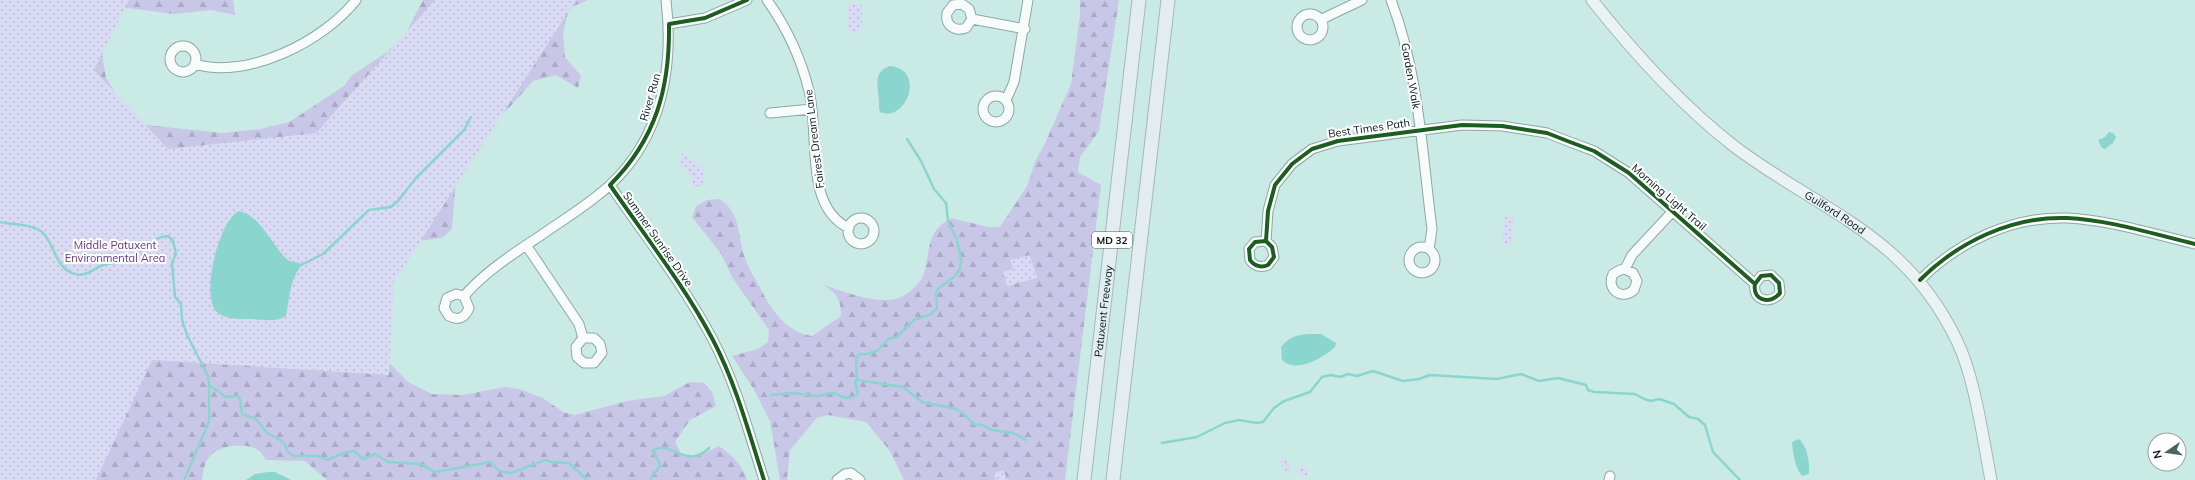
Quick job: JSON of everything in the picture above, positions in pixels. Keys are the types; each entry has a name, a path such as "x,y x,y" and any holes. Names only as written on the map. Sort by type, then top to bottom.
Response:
{"highway":[{"name":"Patuxent Freeway","path":"1084,480 1140,0"},
{"name":"MD 32","path":"1113,480 1168,0"}],"main road":[{"name":"Guilford Road","path":"1592,0 1651,68 1706,124 1763,166 1863,229 1899,259 1920,280 1943,314 1963,354 1991,480"}],"street":[{"name":"River Run","path":"464,296 485,274 610,185 637,155 659,109 667,73 669,24 666,0"},
{"path":"669,24 705,18 747,0"},
{"name":"Fairest Dream Lane","path":"768,0 782,21 795,47 806,77 812,108 818,183 822,197 830,215 835,221 849,228"},
{"path":"1006,100 1014,82 1025,29 1028,0"},
{"path":"1322,19 1362,0"},
{"name":"Garden Walk","path":"1391,0 1409,56 1432,229 1429,249"},
{"path":"195,64 217,68 259,61 287,52 326,30 351,2"},
{"path":"972,19 1025,29"},
{"path":"770,113 812,108"},
{"name":"Morning Light Trail","path":"1420,130 1481,125 1510,127 1547,133 1594,151 1639,180 1755,284"},
{"name":"Best Times Path","path":"1266,241 1270,197 1285,172 1302,156 1325,144 1338,140 1420,130"},
{"name":"Summer Sunrise Drive","path":"610,185 680,286 713,341 738,398 764,480"},
{"path":"1625,269 1632,254 1673,211"},
{"path":"1920,280 1941,260 1969,242 2011,226 2048,219 2066,218 2100,222 2195,244"},
{"path":"526,245 579,324 583,338"},
{"path":"837,480 844,474 851,473 860,480"}],"green space":[{"name":"Middle Patuxent Environmental Area","path":"0,0 233,0 235,15 211,10 174,14 112,6 102,54 106,78 126,110 146,125 222,133 261,129 289,122 344,86 351,76 386,53 405,35 423,0 588,0 569,8 563,33 565,57 581,76 578,88 556,75 533,81 508,109 479,132 457,167 452,229 442,238 416,241 389,277 373,346 408,382 432,394 462,395 506,387 519,389 543,398 563,412 575,415 627,401 664,396 690,382 704,383 712,392 716,406 690,420 675,442 681,453 694,458 719,446 736,461 743,470 747,480 327,480 305,461 266,460 258,450 240,445 226,447 214,452 205,465 202,480 0,480"},
{"name":"Middle Patuxent Environmental Area","path":"0,0 129,0 94,70 168,149 316,133 435,0 576,0 394,282 389,375 152,360 96,480 0,480"},
{"path":"1080,0 1119,0 1099,131 1080,157 1078,172 1101,185 1065,480 904,480 890,451 866,422 828,415 817,418 790,450 787,480 780,480 770,421 753,388 732,356 758,349 768,342 769,330 732,277 722,255 692,217 696,206 707,200 720,199 727,205 738,226 747,264 766,299 778,316 792,329 812,336 841,316 839,301 835,294 823,285 879,300 896,299 901,297 919,283 924,273 933,235 943,223 951,218 988,227 1000,227 1027,186 1035,162 1071,84 1080,15"},
{"path":"847,4 862,4 862,28 854,35 848,29"},
{"path":"682,153 697,162 696,164 704,168 703,174 706,184 693,188 690,173 679,166"},
{"path":"1505,217 1514,217 1511,245 1502,244"},
{"path":"1030,255 1037,278 1007,286 1003,272 1013,269 1010,260"},
{"path":"1284,458 1291,468 1286,471 1279,461"},
{"path":"1304,465 1309,475 1304,478 1298,469"},
{"path":"1003,470 1008,480 996,480 993,474"}],"shaded area":[{"path":"890,66 901,69 907,76 910,85 909,94 905,103 898,110 890,113 880,112 877,83 878,77 884,69"},
{"path":"2109,132 2113,133 2116,137 2113,143 2105,149 2102,148 2098,140 2105,137"},
{"path":"239,211 247,214 260,225 288,260 300,263 301,266 294,278 290,290 286,316 282,318 270,320 229,318 220,315 212,303 210,291 214,259 225,228 232,217"},
{"path":"1321,334 1336,343 1335,347 1324,356 1302,365 1288,364 1282,360 1281,347 1285,342 1299,335"},
{"path":"1799,439 1806,450 1809,465 1809,474 1802,476 1796,465 1792,442"},
{"path":"275,472 291,480 246,480 255,474"}],"waterway":[{"path":"301,265 323,254 369,210 391,207 398,201 416,178 464,130 471,117"},
{"path":"857,380 856,359 859,354 868,354 877,351 888,339 897,337 914,320 931,314 937,308 936,293 938,289 955,276 960,269 961,260 957,240 948,221 946,203 934,189 921,161 907,139"},
{"path":"0,222 38,229 46,236 61,265 72,273 82,275 102,265 124,261 162,237 168,236 173,241 176,254 172,263 175,297 181,304 182,320 187,335 208,376 209,385 209,422 184,480"},
{"path":"1162,443 1197,437 1225,423 1239,420 1257,423 1263,422 1274,408 1284,401 1310,392 1322,377 1331,375 1340,377 1348,374 1357,376 1373,371 1403,381 1419,379 1430,375 1497,379 1521,374 1539,381 1558,378 1586,385 1588,390 1594,392 1635,394 1651,401 1659,399 1674,404 1689,417 1698,419 1705,425 1713,452 1740,480"},
{"path":"771,395 793,393 817,396 833,393 845,398 853,397 858,394 855,382 857,380 903,387 922,402 956,409 963,413 973,424 982,425 992,430 1013,433 1026,440"},
{"path":"209,385 226,397 237,396 240,399 242,414 256,419 267,433 285,444 287,451 293,456 319,456 327,460 344,453 354,451 363,459 375,454 388,462 421,464 435,472 491,462 499,471 511,473 545,460 569,463 587,480"},
{"path":"650,480 660,466 653,451 659,448 666,448 686,456 693,456 701,454 709,448"}],"cycle path":[{"path":"747,0 705,18 669,24 667,70 657,111 649,131 639,149 626,168 610,185 677,280 713,340 729,374 764,480"},
{"path":"1266,241 1272,247 1274,257 1268,265 1258,266 1250,260 1249,249 1255,242 1266,241 1268,211 1275,185 1292,164 1312,149 1338,141 1462,125 1502,126 1547,133 1594,151 1629,173 1755,284 1756,294 1759,297 1767,300 1776,297 1780,293 1779,283 1771,275 1761,276 1755,284"},
{"path":"1920,280 1951,254 1987,234 2006,227 2046,219 2083,219 2131,228 2195,244"}]}
